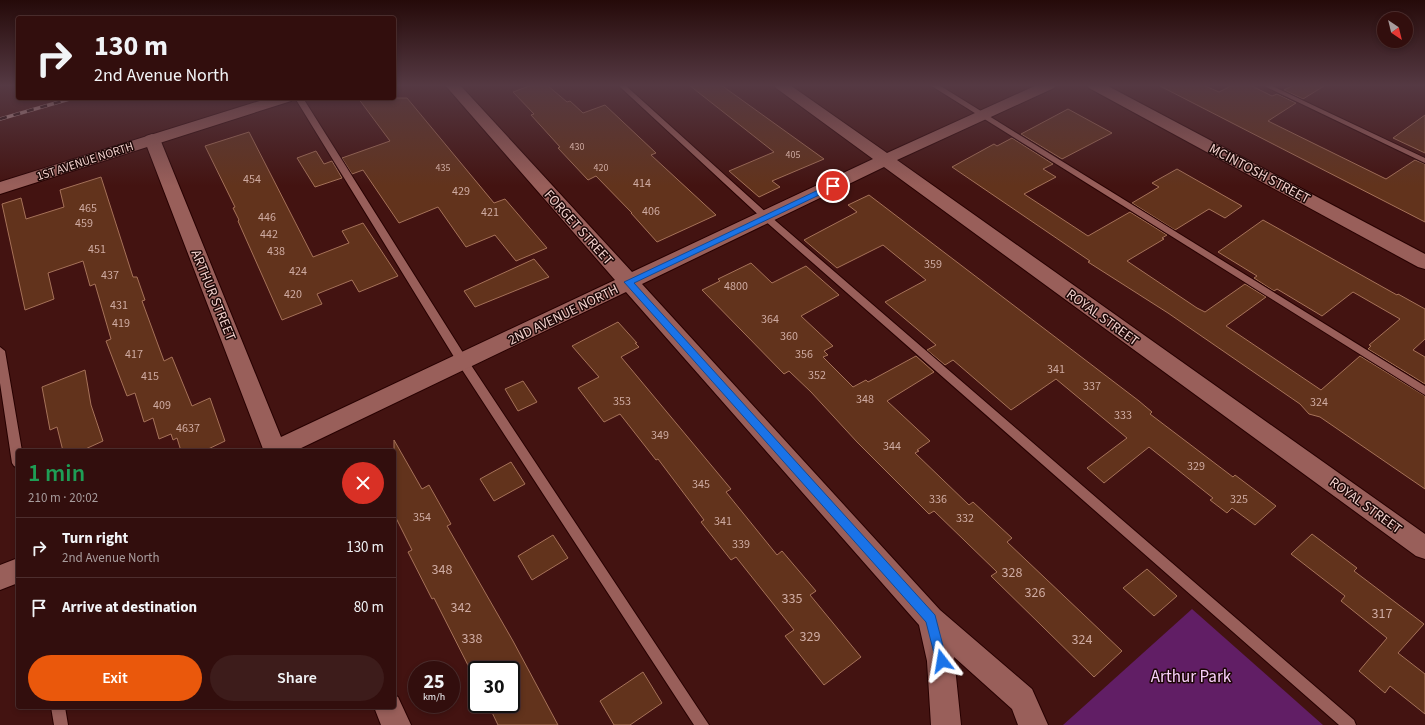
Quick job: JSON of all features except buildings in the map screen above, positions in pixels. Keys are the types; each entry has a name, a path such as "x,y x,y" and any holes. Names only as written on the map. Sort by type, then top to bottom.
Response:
{"street":[{"name":"1ST AVENUE NORTH","path":"0,188 217,119"},
{"name":"FORGET STREET","path":"482,119 931,619 1022,699 1033,725"},
{"name":"ROYAL STREET","path":"828,119 1425,548"},
{"name":"2ND AVENUE NORTH","path":"278,449 628,282 768,218 885,160 977,119"},
{"name":"MCINTOSH STREET","path":"1158,119 1425,262"},
{"name":"ARTHUR STREET","path":"152,139 273,449"},
{"path":"0,578 16,571"},
{"name":"FORGET STREET","path":"931,619 942,661 946,725"},
{"path":"389,709 396,725"}],"lane":[{"path":"312,119 462,362 702,725"},
{"path":"658,119 768,218 1349,725"},
{"path":"988,119 1425,390"},
{"path":"1336,119 1425,161"},
{"path":"0,351 16,451"},
{"path":"58,709 61,725"}],"green space":[{"name":"Arthur Park","path":"1192,609 1323,725 1063,725"}],"route":[{"path":"833,186 768,218 628,282 931,619 942,661"}]}
